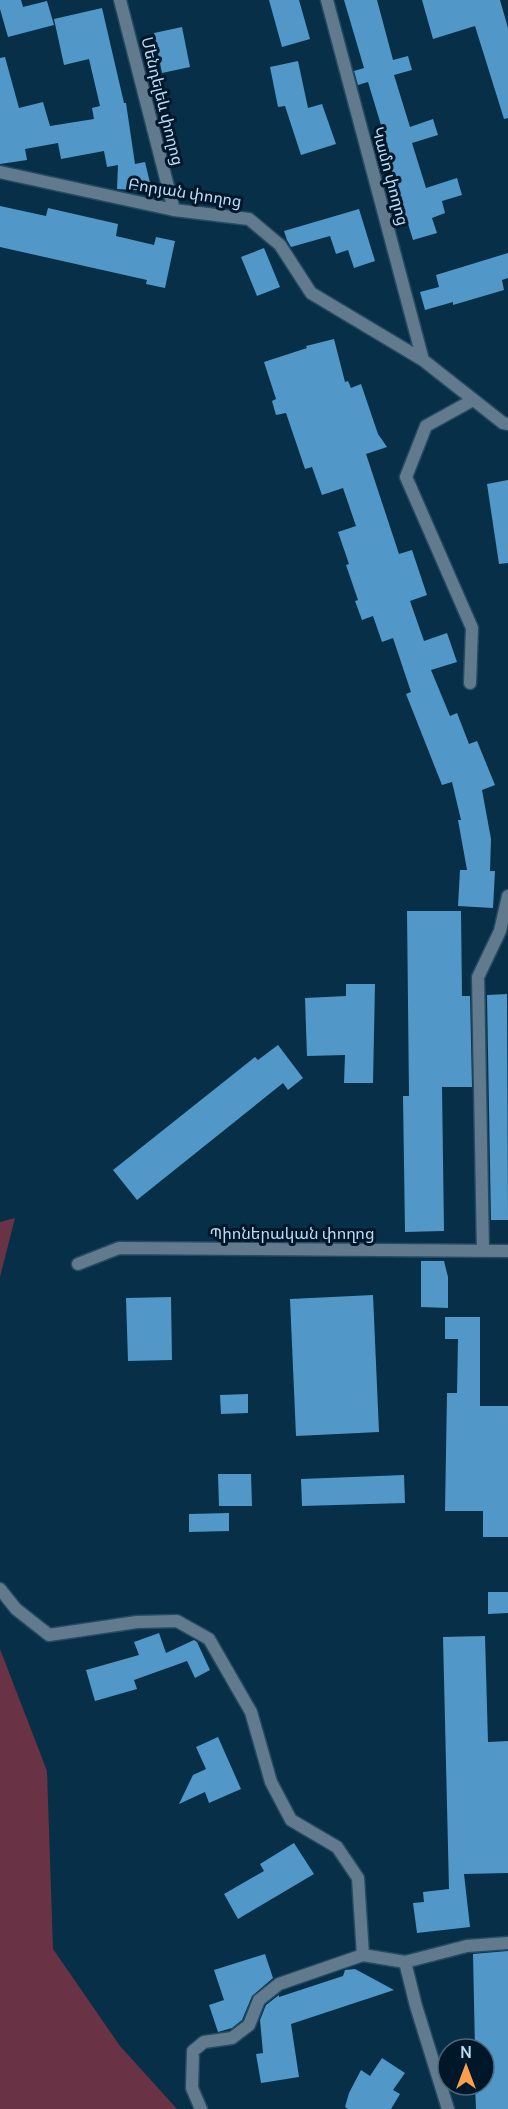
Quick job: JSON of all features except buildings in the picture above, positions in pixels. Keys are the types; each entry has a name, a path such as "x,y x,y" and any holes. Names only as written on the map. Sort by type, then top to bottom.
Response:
{"street":[{"name":"Մենդելեև փողոց","path":"120,0 174,210"},
{"name":"Կամո փողոց","path":"327,0 423,360"},
{"name":"Բորյան փողոց","path":"0,172 174,210 249,219 280,245 311,293 423,360 503,423 508,424"},
{"path":"470,683 472,628 406,477 426,426 473,400"},
{"path":"483,1251 478,977 500,932 508,896"},
{"name":"Պիոներական փողոց","path":"78,1264 119,1248 508,1251"},
{"path":"0,1589 16,1609 48,1635 137,1622 177,1621 209,1639 250,1712 271,1782 291,1820 337,1847 358,1878 363,1955"},
{"path":"201,2109 192,2088 193,2051 204,2042 232,2038 249,2025 259,2000 279,1984 363,1955 405,1962 467,1946 508,1944"},
{"path":"405,1962 448,2109"}],"shaded area":[{"path":"15,1218 0,1277 0,1222"},
{"path":"0,1649 47,1771 53,1949 120,2046 177,2109 0,2109"}]}
